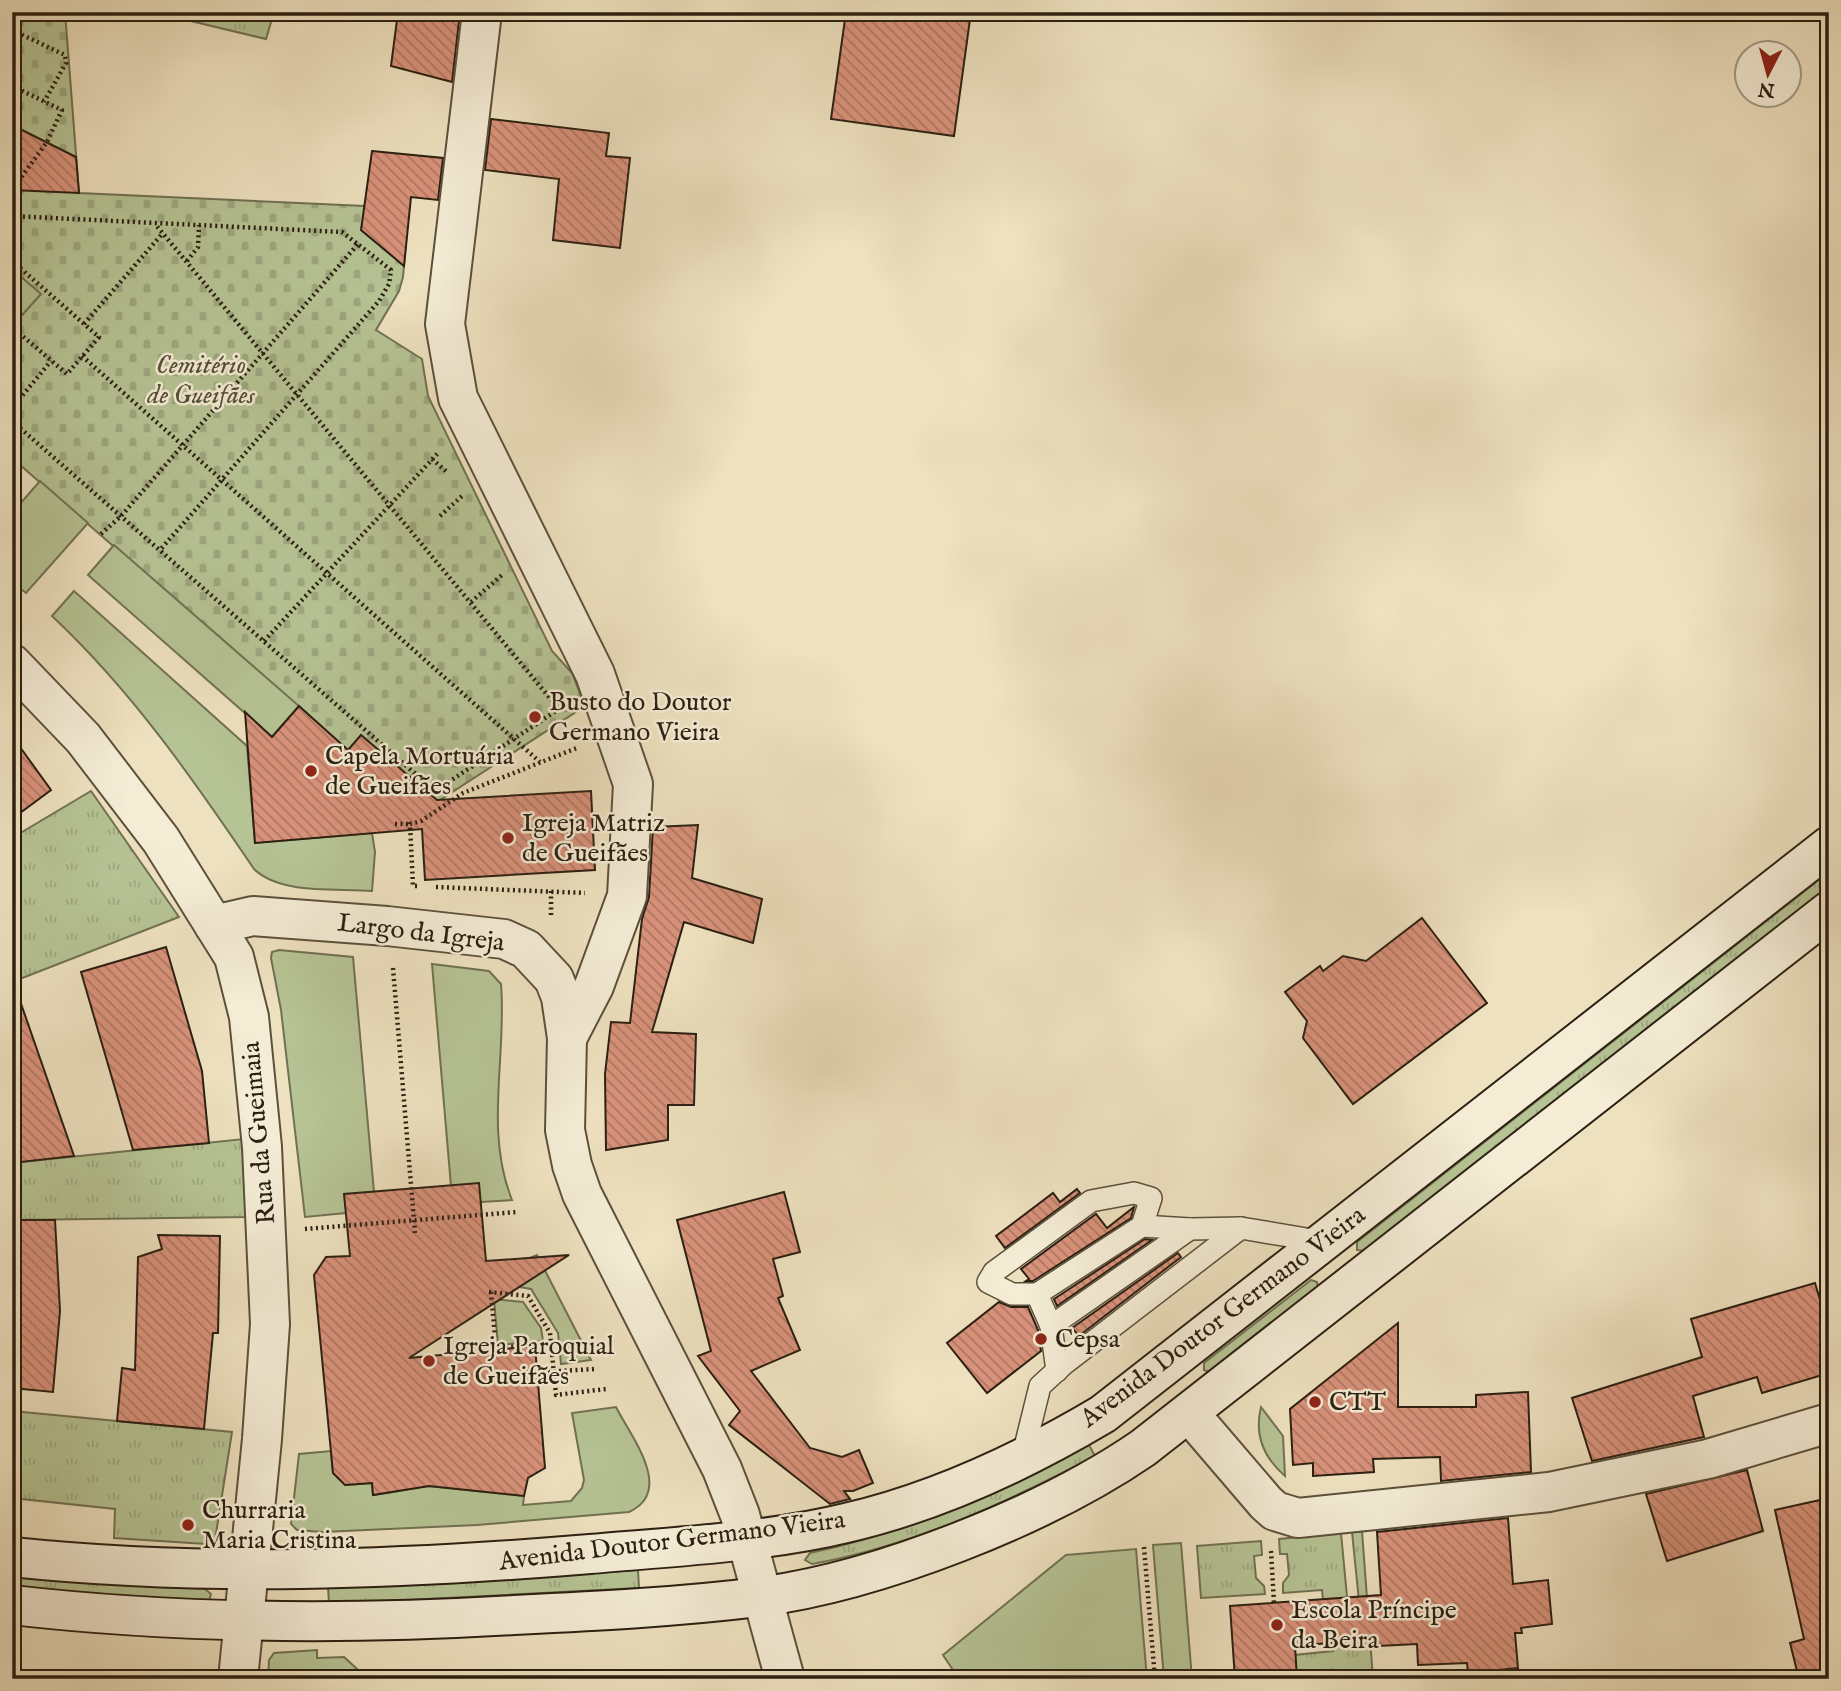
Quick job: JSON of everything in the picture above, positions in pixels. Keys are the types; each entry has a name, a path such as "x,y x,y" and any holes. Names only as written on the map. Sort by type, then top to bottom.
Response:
{"main road":[{"path":"482,12 445,324 458,398 595,674 634,784 627,896 594,986 567,1038"},
{"name":"Rua da Gueimaia","path":"12,664 83,738 130,799 234,957 250,1017 267,1217 268,1366 238,1679"},
{"name":"Avenida Doutor Germano Vieira","path":"12,1557 142,1569 248,1570 482,1563 746,1538 845,1524 914,1503 1022,1459 1103,1413 1159,1372 1829,846"},
{"name":"Avenida Doutor Germano Vieira","path":"12,1605 149,1618 243,1621 474,1618 651,1608 762,1597 867,1572 928,1552 1006,1521 1108,1472 1189,1413 1829,911"},
{"name":"Largo da Igreja","path":"214,925 253,916 387,926 504,939 526,949 554,979 561,997 567,1038 565,1130 572,1165 582,1194 722,1469 746,1538 785,1679"},
{"path":"1324,1242 1355,1283"},
{"path":"1159,1372 1189,1413 1266,1503 1287,1517 1298,1518 1549,1492 1708,1459 1829,1423"}],"lane":[{"path":"1142,1226 1151,1198 1134,1193 1091,1201 994,1272 988,1282 1012,1294 1037,1294 1142,1226 1241,1228 1324,1242"},
{"path":"1022,1459 1041,1386 1241,1228"},
{"path":"1051,1326 1190,1229"},
{"path":"1037,1294 1051,1326 1057,1371"}],"path":[{"path":"12,30 65,55 66,62 44,102"},
{"path":"12,86 62,110 47,142 12,194"},
{"path":"12,176 20,179"},
{"path":"12,216 342,232 391,270 389,284 379,301 160,550"},
{"path":"12,421 435,791 559,709 155,223"},
{"path":"187,261 198,247 199,225"},
{"path":"84,324 163,233"},
{"path":"101,534 121,516 358,244"},
{"path":"12,261 99,337 66,374 12,327"},
{"path":"82,356 540,762"},
{"path":"12,408 51,361"},
{"path":"264,641 441,450"},
{"path":"440,516 468,490"},
{"path":"394,824 421,821 463,793 585,745"},
{"path":"410,824 413,886 587,893 596,888"},
{"path":"551,891 551,916"},
{"path":"392,961 415,1233"},
{"path":"305,1229 517,1212"},
{"path":"551,1343 496,1348 490,1292 528,1296 550,1333 551,1343 556,1395 606,1389"},
{"path":"537,1373 595,1369"},
{"path":"1270,1540 1274,1603"},
{"path":"1144,1547 1155,1679"},
{"path":"908,1671 914,1679"}],"green space":[{"name":"Cemitério de Gueifães","path":"12,12 65,12 79,193 409,208 403,277 399,291 376,330 422,359 428,396 552,651 572,673 585,706 420,813 12,458"},
{"path":"153,12 274,12 266,39"},
{"path":"12,269 41,294 15,323 12,320"},
{"path":"40,481 88,523 26,593 12,582 12,513"},
{"path":"114,545 299,706 272,737 88,575"},
{"path":"74,591 247,746 255,843 372,833 375,852 372,891 294,887 265,877 254,869 208,802 135,705 52,616"},
{"path":"91,791 179,917 12,982 12,838"},
{"path":"1829,872 1829,886 1364,1251 1357,1250 1357,1242"},
{"path":"279,950 353,957 374,1192 346,1213 305,1217 281,1010 271,958 272,952"},
{"path":"432,964 489,971 501,984 499,1147 512,1200 481,1202 451,1186"},
{"path":"244,1139 248,1217 14,1220 12,1163"},
{"path":"537,1255 591,1360 561,1364 558,1333 531,1289 519,1287 527,1281 530,1258"},
{"path":"1311,1280 1317,1282 1318,1287 1209,1372 1204,1370 1204,1363"},
{"path":"494,1299 523,1302 541,1328 543,1341 498,1345"},
{"path":"616,1407 639,1448 649,1477 648,1491 642,1503 629,1512 477,1525 322,1532 297,1530 291,1524 299,1454 331,1451 333,1473 346,1485 372,1483 373,1495 428,1486 524,1496 523,1505 571,1501 582,1488 584,1480 572,1413"},
{"path":"1261,1407 1283,1436 1285,1476 1271,1461 1262,1445 1259,1427"},
{"path":"12,1411 232,1432 215,1540 206,1544 114,1538 115,1509 12,1498"},
{"path":"1089,1445 1095,1456 958,1521 849,1556 812,1564 805,1560 810,1553 883,1534 988,1495"},
{"path":"1362,1531 1373,1679 1297,1679 1295,1655 1333,1651 1331,1623 1360,1611 1352,1532"},
{"path":"1341,1533 1348,1607 1324,1609 1322,1590 1283,1593 1283,1583 1289,1575 1287,1554 1280,1554 1279,1539"},
{"path":"1261,1541 1262,1555 1254,1556 1256,1578 1264,1586 1265,1594 1201,1598 1197,1546"},
{"path":"1181,1543 1192,1679 1164,1679 1153,1545"},
{"path":"1136,1549 1147,1679 959,1679 943,1655 1066,1555"},
{"path":"638,1570 639,1588 329,1604 328,1586 484,1581"},
{"path":"12,1576 205,1589 211,1594 209,1601 179,1601 12,1587"},
{"path":"317,1650 317,1658 344,1657 368,1679 268,1679 269,1660 274,1653"}],"building":[{"path":"398,12 460,12 452,82 391,66"},
{"path":"846,12 971,12 954,136 831,119"},
{"path":"491,119 609,133 606,156 630,158 620,248 553,240 559,179 485,170"},
{"path":"12,125 76,157 79,193 12,190"},
{"path":"372,151 443,158 438,200 411,197 404,266 361,230"},
{"path":"299,706 348,750 361,735 437,800 591,791 595,870 425,880 422,829 255,843 245,712 272,737"},
{"path":"12,736 51,790 12,819"},
{"path":"698,825 692,878 762,899 753,943 684,922 652,1032 696,1034 694,1105 668,1105 668,1140 606,1150 605,1074 611,1022 630,1023 642,919 649,897 653,827"},
{"path":"1422,918 1487,1003 1353,1104 1303,1038 1307,1021 1285,992 1320,966 1323,971 1343,956 1366,961"},
{"path":"166,947 202,1071 209,1143 133,1150 81,972"},
{"path":"18,995 74,1156 12,1163 12,996"},
{"name":"Igreja Paroquial de Gueifães","path":"479,1183 486,1261 569,1255 409,1358 535,1346 545,1468 528,1478 524,1496 429,1486 373,1495 372,1483 345,1485 333,1473 314,1275 326,1257 350,1256 344,1194"},
{"path":"1077,1189 1080,1193 1005,1248 996,1236 1053,1193 1060,1202"},
{"path":"784,1192 800,1252 773,1259 783,1296 778,1298 800,1350 751,1371 810,1448 842,1457 859,1450 873,1483 853,1491 844,1491 850,1499 830,1504 729,1425 740,1411 698,1356 711,1351 677,1220"},
{"path":"1134,1207 1131,1218 1033,1281 1026,1281 1029,1279 1021,1269 1096,1214 1107,1228"},
{"path":"12,1220 55,1220 60,1311 53,1392 12,1388"},
{"path":"158,1235 220,1236 218,1333 213,1333 204,1429 117,1421 122,1368 135,1370 138,1257 162,1249"},
{"path":"1145,1239 1152,1240 1057,1306 1054,1299"},
{"path":"1178,1253 1181,1257 1079,1336 1072,1328"},
{"path":"1815,1283 1829,1330 1829,1373 1762,1393 1757,1377 1693,1396 1704,1437 1592,1461 1572,1398 1702,1357 1691,1319"},
{"path":"999,1302 1011,1307 1028,1307 1038,1330 1041,1351 987,1393 947,1343"},
{"path":"1398,1323 1398,1407 1476,1407 1476,1395 1528,1392 1531,1472 1441,1481 1440,1457 1373,1459 1374,1472 1313,1476 1313,1463 1293,1465 1290,1409"},
{"path":"1747,1470 1763,1531 1667,1561 1646,1494"},
{"path":"1829,1498 1829,1679 1799,1679 1790,1643 1804,1639 1775,1510"},
{"path":"1508,1518 1513,1584 1548,1580 1552,1624 1521,1628 1522,1633 1515,1633 1518,1668 1468,1673 1467,1663 1418,1665 1417,1644 1378,1646 1377,1639 1295,1646 1297,1679 1235,1679 1230,1606 1381,1595 1377,1532"}],"place":[{"name":"Busto do Doutor Germano Vieira","path":"535,717"},
{"name":"Capela Mortuária de Gueifães","path":"311,771"},
{"name":"Igreja Matriz de Gueifães","path":"508,838"},
{"name":"Cepsa","path":"1041,1339"},
{"name":"Igreja Paroquial de Gueifães","path":"429,1361"},
{"name":"CTT","path":"1315,1402"},
{"name":"Churraria Maria Cristina","path":"188,1525"},
{"name":"Escola Príncipe da Beira","path":"1277,1625"}]}
